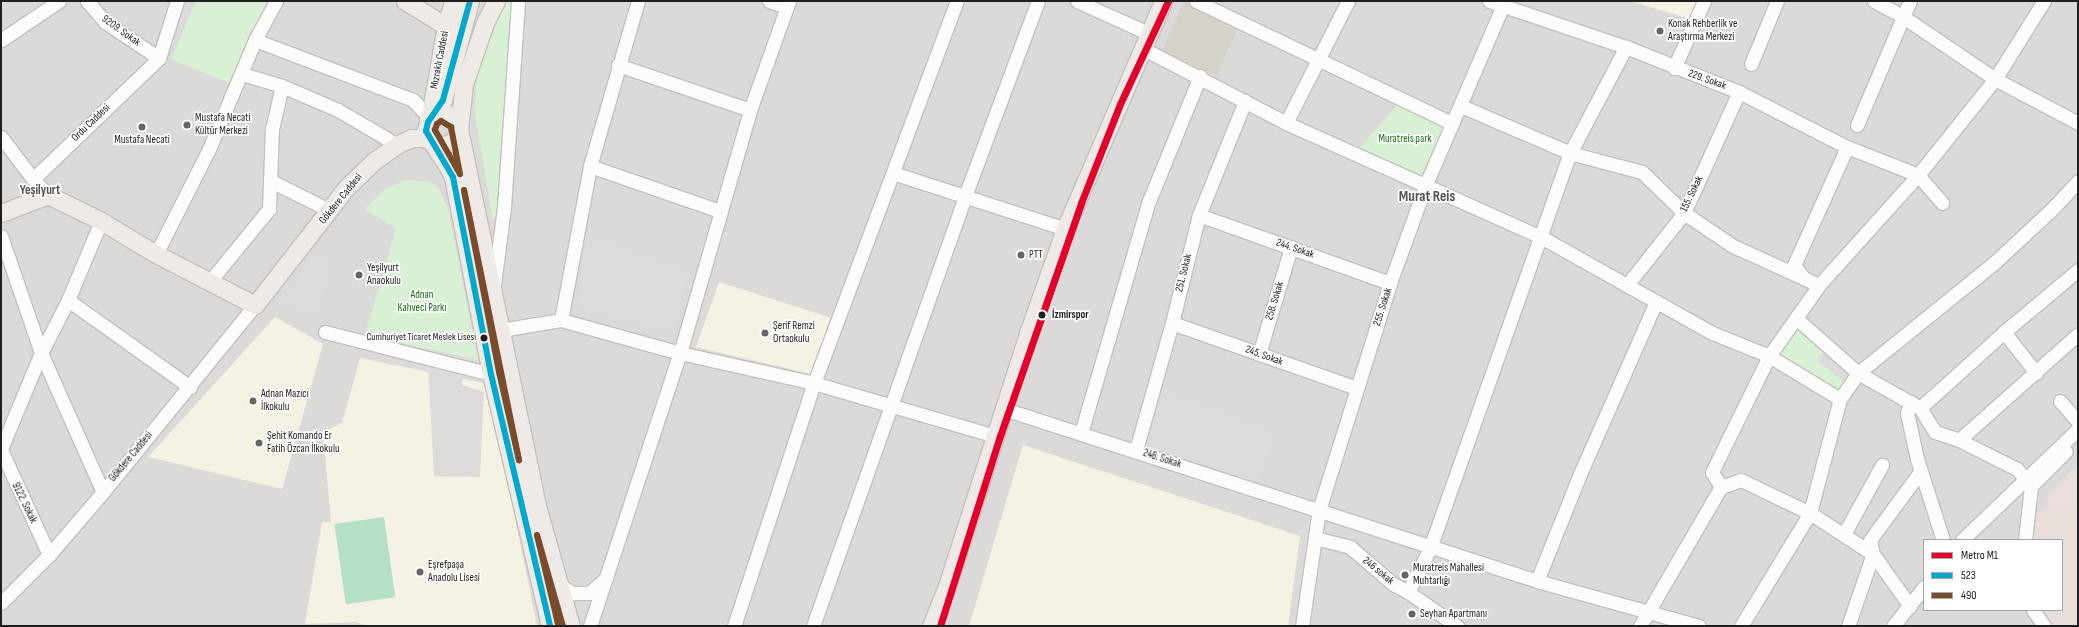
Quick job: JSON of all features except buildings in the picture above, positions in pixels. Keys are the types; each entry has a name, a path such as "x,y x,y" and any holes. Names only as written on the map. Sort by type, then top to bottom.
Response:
{"main road":[{"name":"Mızraklı Caddesi","path":"405,1 446,26 430,118"},
{"path":"453,1 446,26 464,84"},
{"path":"470,1 454,55 452,72 443,100 426,126 430,140 447,165 456,190 491,374 550,626"},
{"path":"430,140 439,145 448,144 456,138 459,129 464,84 485,22 496,1"},
{"path":"931,626 947,586 995,436 1065,228 1163,1"},
{"path":"430,118 446,113 456,118 494,293 536,506 571,626"},
{"name":"Gökdere Caddesi","path":"315,231 325,208 359,165 430,118"},
{"name":"Gökdere Caddesi","path":"255,305 315,231 347,187 393,142 412,138 430,140"},
{"path":"393,142 422,150 447,165"},
{"path":"1,213 48,195 101,221 156,254 255,305"},
{"path":"939,626 947,586"}],"street":[{"path":"1,40 59,1"},
{"name":"9209. Sokak","path":"87,1 105,22 159,58"},
{"name":"Ordu Caddesi","path":"33,179 159,58 177,1"},
{"path":"156,254 209,149 242,74 255,40 276,1"},
{"path":"494,293 504,207 518,1"},
{"path":"561,320 590,166 618,65 638,1"},
{"path":"590,626 680,353 750,110 787,4 769,1"},
{"path":"734,626 814,383 957,1"},
{"path":"813,626 892,407 965,196 1038,1"},
{"path":"1077,1 1145,40 1200,76 1286,123 1426,184 1540,237 1710,332 1769,356 1840,398"},
{"path":"1196,1 1317,60 1452,123"},
{"path":"1286,123 1348,1"},
{"name":"229. Sokak","path":"1489,1 1504,4 1626,47 1674,68 1739,92 1847,147 1918,175"},
{"path":"1674,68 1704,1"},
{"path":"1751,64 1777,1"},
{"path":"1874,1 1902,16 1995,79 2078,123"},
{"path":"1857,126 1902,16 1910,1"},
{"path":"1720,487 1712,472 1769,356 1797,319 1819,285 1918,175 1995,79 2044,1"},
{"name":"255. Sokak","path":"1302,626 1319,510 1390,283 1426,184 1504,4"},
{"path":"255,40 413,100 430,118"},
{"path":"1408,592 1430,548 1570,153 1626,47"},
{"path":"618,65 750,110"},
{"path":"242,74 282,86 338,110 393,142"},
{"path":"1081,433 1149,201 1200,76"},
{"path":"210,281 269,209 272,129 282,86"},
{"name":"155. Sokak","path":"1627,285 1684,213 1739,92"},
{"name":"251. Sokak","path":"1136,450 1172,323 1199,215 1245,101"},
{"path":"1461,106 1570,153 1642,172 1684,213 1733,246 1819,285"},
{"path":"1,137 33,179 48,195"},
{"path":"1797,319 1808,297 1805,279 1794,265 1847,147"},
{"path":"590,166 720,211"},
{"path":"893,173 1065,228"},
{"path":"1918,175 1942,203"},
{"path":"1741,626 1810,513 1840,398 1858,373 1994,263 2052,209 2078,181"},
{"path":"271,182 325,208"},
{"name":"244. Sokak","path":"1199,215 1390,283"},
{"path":"1,450 41,353 68,300 101,221"},
{"path":"1,236 41,353 103,492"},
{"name":"258. Sokak","path":"1258,354 1291,247"},
{"path":"1943,539 1920,472 1907,413 2078,270"},
{"path":"68,300 190,387"},
{"path":"1537,581 1580,474 1656,302"},
{"name":"Gökdere Caddesi","path":"1,603 49,555 103,492 190,387 255,305"},
{"path":"1797,319 1858,373 1916,405 1935,432 1959,440 2017,469 2027,482 2025,539"},
{"path":"501,330 561,320 680,353 814,383 995,436"},
{"name":"245. Sokak","path":"1172,323 1357,388"},
{"path":"325,332 491,374"},
{"path":"2004,332 2036,374"},
{"path":"1959,440 2036,374 2078,334"},
{"path":"2060,401 2078,422"},
{"name":"246. Sokak","path":"1004,409 1136,450 1430,548 1537,581 1699,626"},
{"path":"2027,482 2078,429"},
{"path":"1963,539 2078,438"},
{"name":"9122. Sokak","path":"1,450 3,464 49,555"},
{"path":"1844,534 1882,465"},
{"path":"1848,626 1873,554 1870,540 1920,472"},
{"path":"1640,626 1720,487 1741,480 1810,513 1873,554 1910,606"},
{"name":"246 sokak","path":"1315,538 1350,547 1393,584 1408,592 1457,626"},
{"path":"559,584 572,593 589,593 607,577"},
{"path":"1893,626 1923,587"},
{"path":"2034,611 2044,626"}],"shaded area":[{"path":"1,1 2078,1 2078,626 1,626"},
{"path":"1184,1 1239,25 1216,76 1162,51"},
{"path":"1630,1 1698,1 1690,19"},
{"path":"588,234 688,272 674,332 578,309"},
{"path":"315,254 332,258 318,315 280,304"},
{"name":"Şerif Remzi Ortaokulu","path":"719,282 835,319 811,374 696,347"},
{"name":"Adnan Mazıcı İlkokulu","path":"275,317 323,344 282,489 148,457"},
{"path":"360,358 488,384 537,626 368,626 356,622 305,624 322,522 331,522 323,432 342,423"},
{"path":"428,366 463,372 462,385 484,392 480,477 434,476"},
{"path":"1164,390 1276,433 1256,486 1144,443"},
{"path":"1023,445 1300,536 1288,626 969,626"},
{"path":"2078,465 2078,511 2063,504 2049,508 2047,497"},
{"path":"2063,504 2078,511 2078,626 2052,626 2045,611 2063,611 2063,539 2035,539 2036,512"}],"green space":[{"path":"196,1 270,1 232,84 171,59"},
{"path":"502,1 515,1 498,215 493,220 475,116 477,66"},
{"name":"Muratreis park","path":"1398,104 1444,126 1421,177 1358,150"},
{"name":"Adnan Kahveci Parkı","path":"406,180 430,182 438,188 448,208 478,360 365,335 396,228 364,209 384,190"},
{"path":"1796,329 1823,352 1817,360 1844,382 1836,392 1774,355"},
{"path":"384,517 395,597 346,604 334,524"}],"metro line":[{"name":"M1","path":"940,626 1000,436 1081,203 1120,104 1168,1"}],"transit line":[{"name":"523","path":"470,1 443,100 428,122 426,131 453,177 491,374 550,626"},
{"name":"490","path":"441,121 451,127 460,174 435,130 437,124 441,121"},
{"name":"490","path":"464,190 519,460 499,372 464,190"},
{"name":"490","path":"558,624 537,535 563,626"}],"place":[{"name":"Konak Rehberlik ve Araştırma Merkezi","path":"1660,31"},
{"name":"Mustafa Necati Kültür Merkezi","path":"187,125"},
{"name":"Mustafa Necati","path":"142,127"},
{"name":"PTT","path":"1021,255"},
{"name":"Yeşilyurt Anaokulu","path":"359,275"},
{"name":"İzmirspor","path":"1042,315"},
{"name":"Şerif Remzi Ortaokulu","path":"765,333"},
{"name":"Cumhuriyet Ticaret Meslek Lisesi","path":"484,338"},
{"name":"Adnan Mazıcı İlkokulu","path":"253,401"},
{"name":"Şehit Komando Er Fatih Özcan İlkokulu","path":"259,443"},
{"name":"Eşrefpaşa Anadolu Lisesi","path":"420,572"},
{"name":"Muratreis Mahallesi Muhtarlığı","path":"1405,575"},
{"name":"Seyhan Apartmanı","path":"1412,614"}],"district":[{"name":"Yeşilyurt","path":"40,190"},
{"name":"Murat Reis","path":"1427,197"}]}
